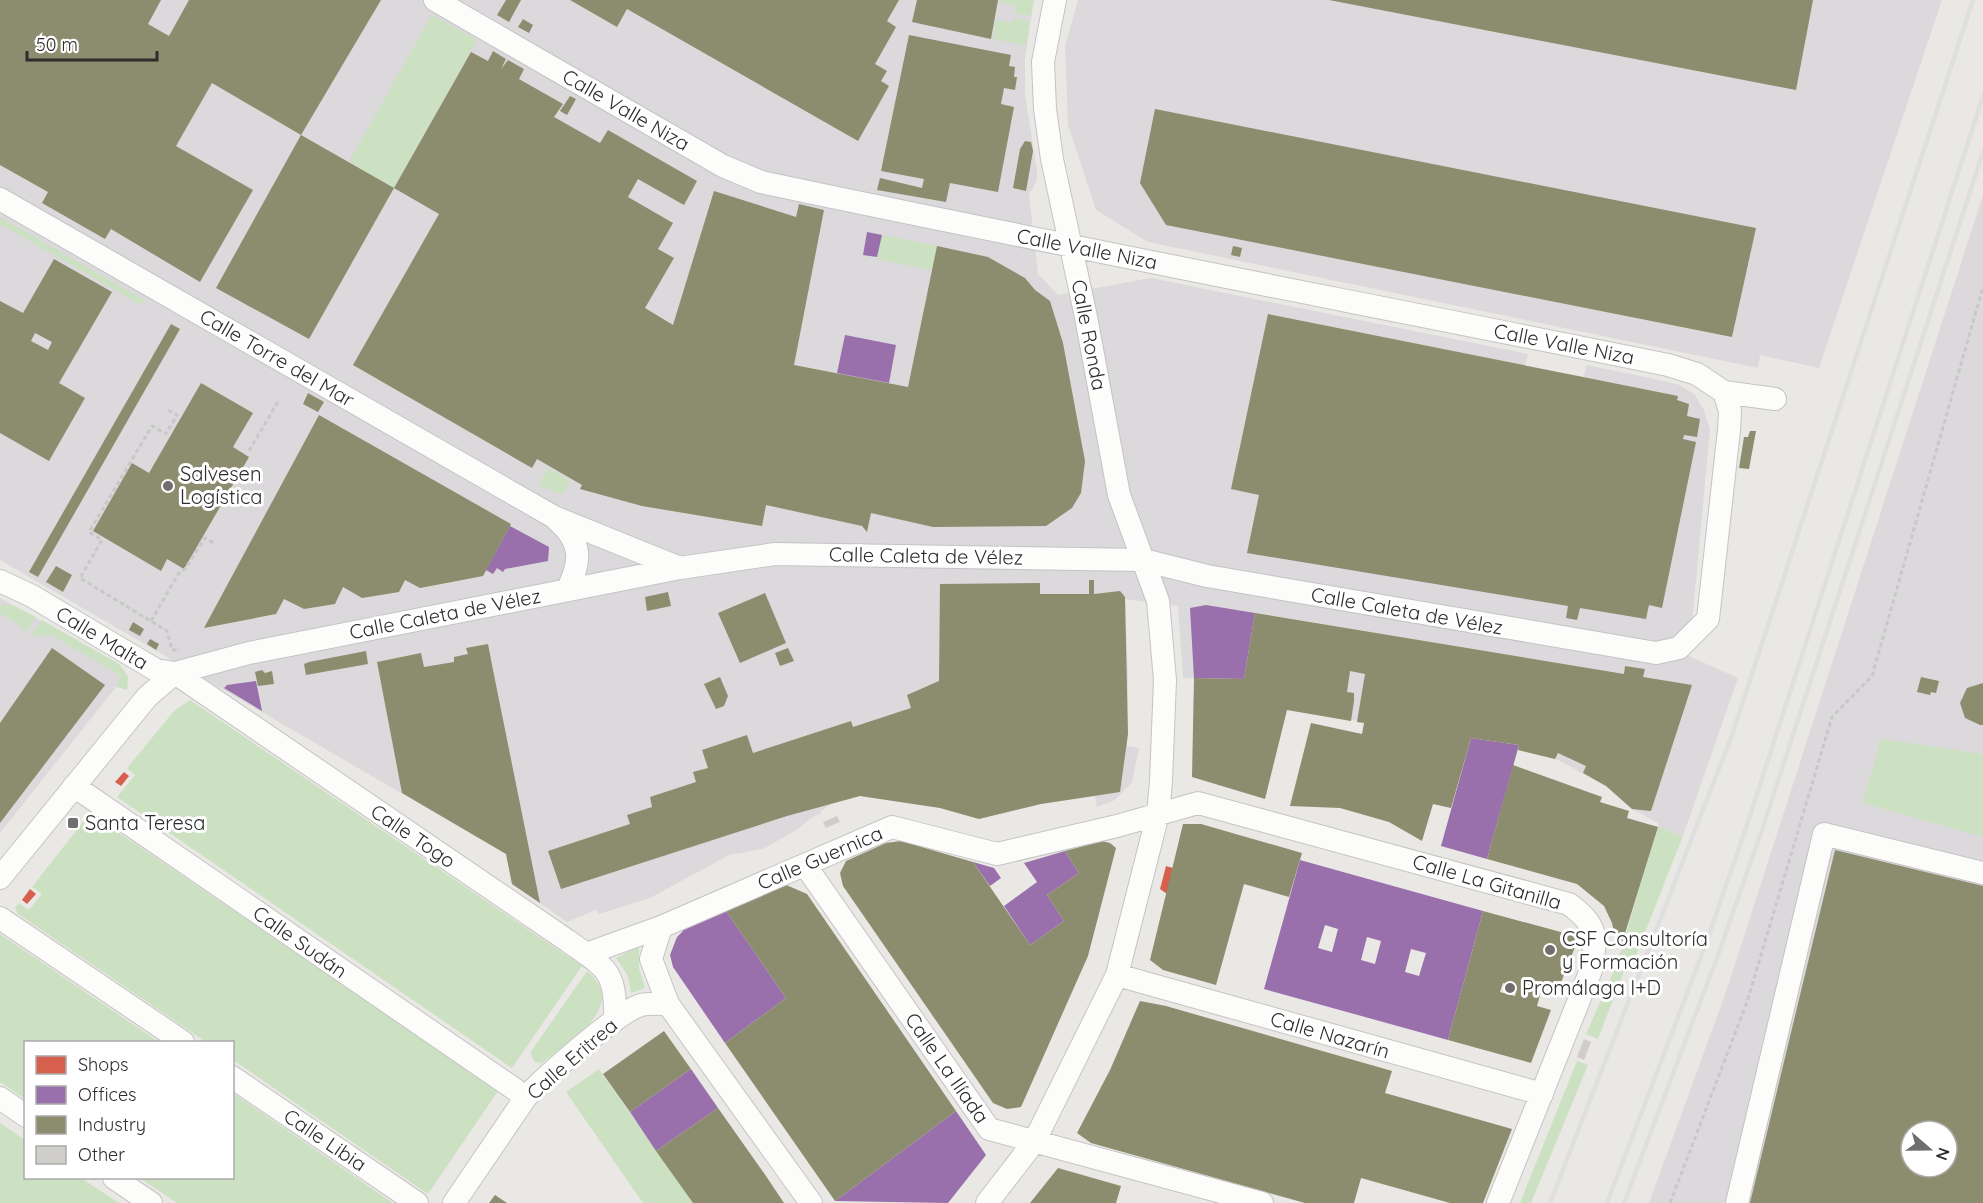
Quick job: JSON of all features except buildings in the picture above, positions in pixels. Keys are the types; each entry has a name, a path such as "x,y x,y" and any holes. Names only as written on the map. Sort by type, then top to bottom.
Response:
{"street":[{"name":"Calle Valle Niza","path":"435,0 723,166 761,182 1072,247 1251,272 1668,365 1697,374 1724,392 1775,399"},
{"name":"Calle Ronda","path":"987,1203 1034,1142 1117,975 1158,814 1165,680 1158,601 1119,495 1072,247 1052,159 1045,109 1043,62 1055,0"},
{"name":"Calle Torre del Mar","path":"0,199 554,517 680,568"},
{"name":"Calle Caleta de Vélez","path":"0,878 147,697 175,673 249,653 680,568 775,554 1143,560 1207,576 1656,654 1679,648 1708,620 1730,430 1730,411 1724,392"},
{"name":"Calle Torre del Mar","path":"554,517 571,532 578,547 574,575 567,590"},
{"name":"Calle Malta","path":"0,581 32,596 156,669 175,673"},
{"name":"Calle Malta","path":"0,594 32,596"},
{"name":"Calle Togo","path":"175,673 586,954 607,971 616,989 615,1020"},
{"name":"Calle Sudán","path":"74,786 526,1098"},
{"name":"Calle La Gitanilla","path":"1158,814 1198,803 1569,904 1587,918 1597,939 1591,970 1498,1203"},
{"name":"Calle Guernica","path":"586,954 661,927 891,827 998,854 1158,814"},
{"path":"1737,1203 1824,834 1983,873"},
{"name":"Calle La Ilíada","path":"805,865 989,1129 1262,1203"},
{"path":"0,918 182,1041"},
{"path":"661,927 651,959 668,1004 811,1203"},
{"name":"Calle Nazarín","path":"1117,975 1542,1094"},
{"name":"Calle Eritrea","path":"454,1203 526,1098 539,1083 615,1020 641,1005 668,1004"},
{"name":"Calle Libia","path":"234,1078 417,1203"},
{"path":"0,1098 24,1115"},
{"path":"115,1179 151,1203"}],"path":[{"path":"1671,1203 1746,1002 1832,717 1872,676 1983,287"},
{"path":"249,452 279,400"},
{"path":"168,410 177,416 166,434 152,426 89,532 102,540 80,578 166,631 172,650 182,650"},
{"path":"151,621 180,572 185,569 205,538 214,543"}],"shaded area":[{"path":"0,0 1034,0 1025,58 1025,95 1037,180 1029,195 1038,274 1058,295 1151,278 1528,354 1525,366 1584,377 1586,365 1680,385 1695,395 1704,410 1710,429 1689,656 1738,678 1683,836 1658,827 1658,823 1632,809 1606,786 1556,759 1518,750 1519,745 1287,710 1243,679 1183,678 1178,606 1125,599 1128,675 1127,746 1139,748 1132,782 1115,800 1097,807 1095,796 1041,804 979,819 940,808 860,796 832,803 821,811 821,814 814,816 795,831 763,849 729,855 650,898 599,914 596,910 567,922 512,884 506,854 0,560"},
{"path":"1078,0 1942,0 1819,368 1760,355 1758,368 1148,242 1096,210 1068,125 1065,46"},
{"path":"1983,195 1983,1203 1649,1203 1726,992"},
{"path":"0,598 119,664 128,677 127,690 116,687 0,833"}],"green space":[{"path":"1001,0 1034,0 1030,16 1015,13 1016,6 1000,3"},
{"path":"432,15 477,40 394,188 349,162"},
{"path":"1014,18 1029,21 1026,45 993,39 996,20 1013,23"},
{"path":"0,217 144,300 141,305 0,224"},
{"path":"882,235 937,246 933,270 877,259"},
{"path":"548,468 570,481 562,495 538,485"},
{"path":"0,605 12,605 36,617 27,631 0,613"},
{"path":"42,620 119,664 128,677 127,690 116,686 121,676 48,633 45,636 30,636"},
{"path":"190,700 582,966 512,1068 117,797 135,775 127,768 174,711"},
{"path":"1881,739 1983,754 1983,837 1863,803"},
{"path":"90,813 498,1091 428,1194 234,1061 234,1041 205,1041 18,914 15,908 19,903 29,910 42,894 32,887"},
{"path":"1658,827 1683,836 1636,955 1628,961 1598,1039 1586,1034 1616,966"},
{"path":"0,934 158,1041 24,1041 24,1098 0,1082"},
{"path":"639,947 639,968 645,988 631,993 628,976 616,958"},
{"path":"587,971 599,984 602,997 599,1010 591,1022 566,1044 542,1063 535,1062 530,1053"},
{"path":"1577,1061 1588,1065 1531,1203 1520,1203"},
{"path":"599,1069 693,1203 643,1203 566,1092"},
{"path":"234,1094 393,1203 177,1203 141,1179 234,1179"},
{"path":"0,1123 24,1139 24,1179 83,1179 119,1203 0,1203"}],"railway":[{"path":"1550,1203 1732,735 1973,0"},
{"path":"1607,1203 1704,949 1748,822 1983,96"},
{"path":"1624,1203 1718,955 1763,827 1983,152"}],"place":[{"name":"Salvesen Logística","path":"168,486"},
{"name":"Santa Teresa","path":"73,823"},
{"name":"CSF Consultoría y Formación","path":"1550,950"},
{"name":"Promálaga I+D","path":"1510,988"}]}
